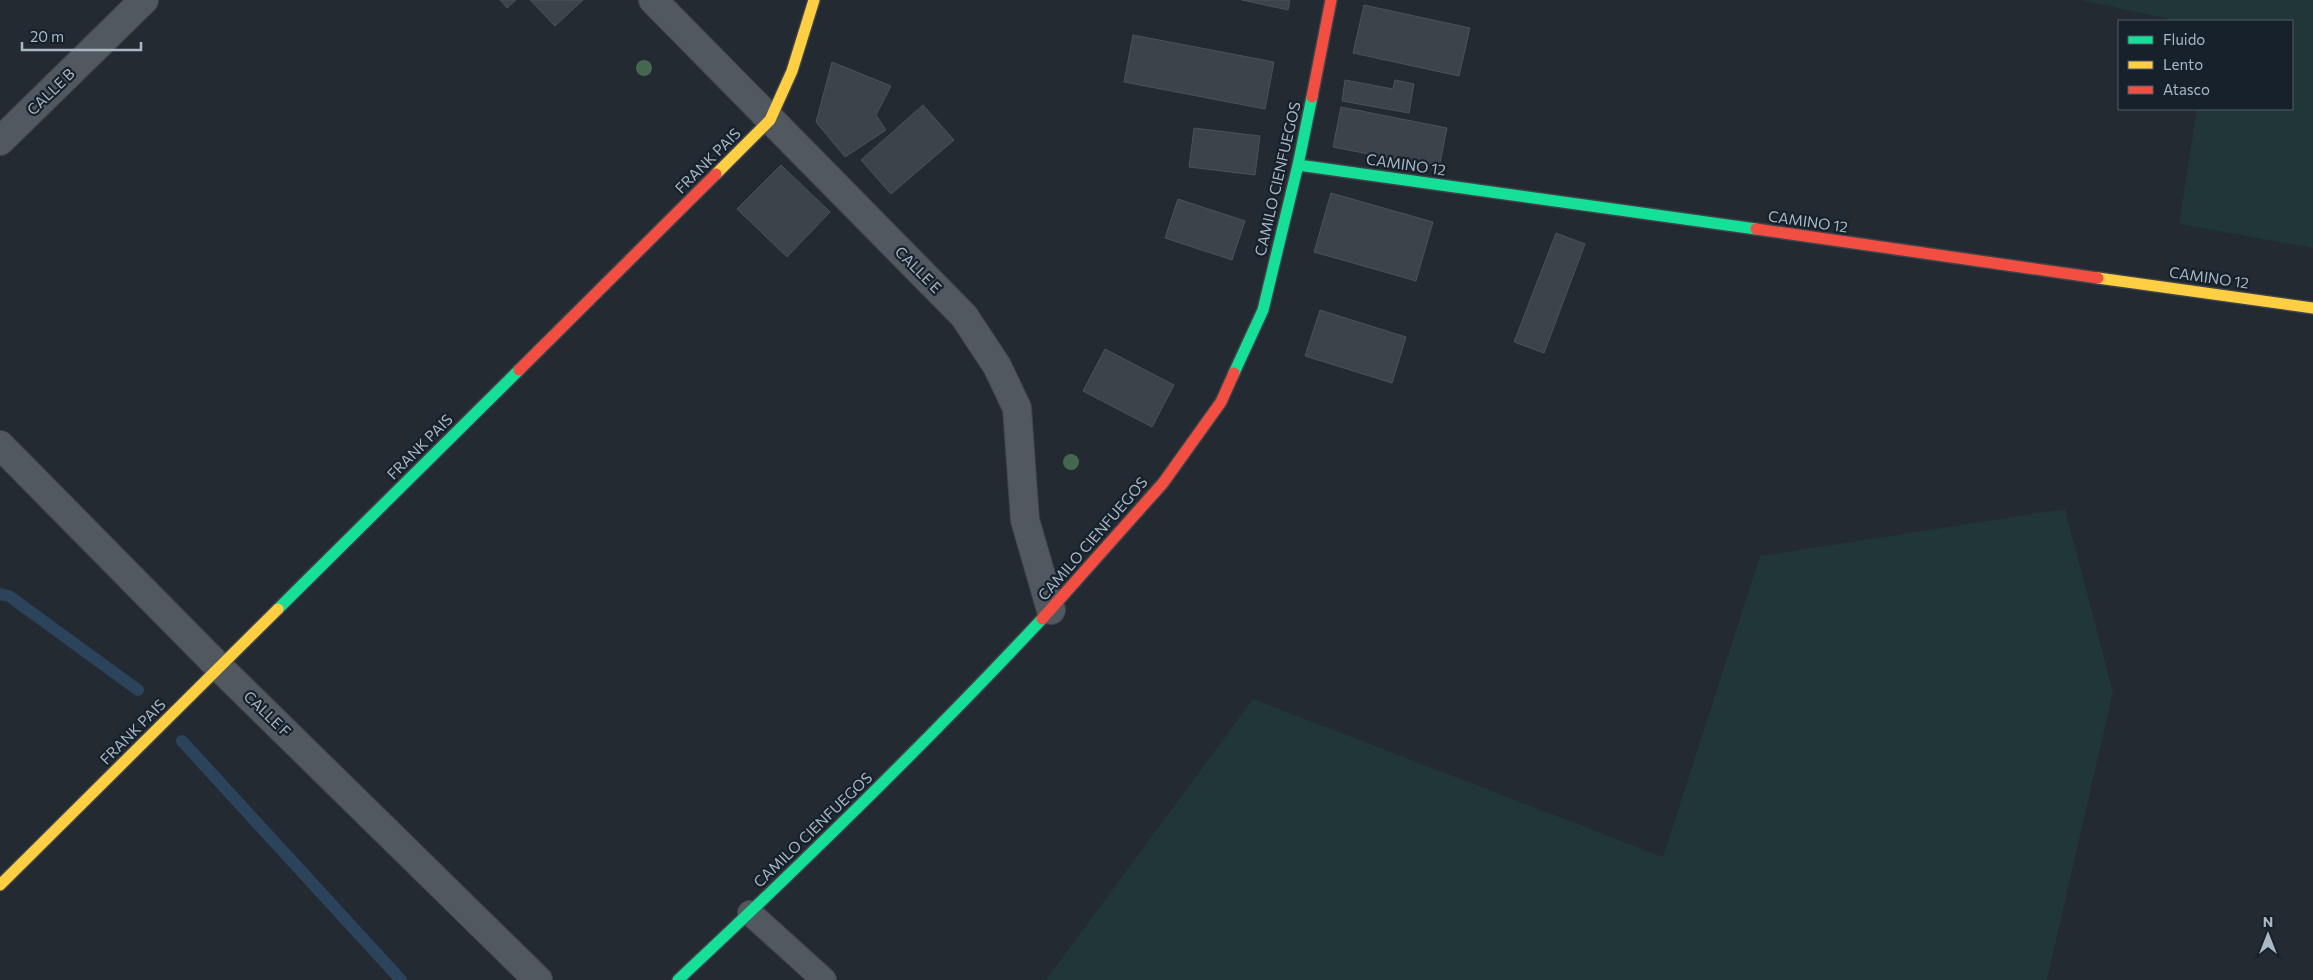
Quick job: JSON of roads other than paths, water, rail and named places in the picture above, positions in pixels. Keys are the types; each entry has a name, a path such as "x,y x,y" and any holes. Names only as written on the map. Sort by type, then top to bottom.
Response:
{"street":[{"name":"CALLE B","path":"0,141 144,0"},
{"name":"CALLE E","path":"653,0 964,316 997,366 1017,408 1025,520 1051,610"},
{"name":"FRANK PAIS","path":"0,885 770,120 792,71 814,0"},
{"name":"CAMILO CIENFUEGOS","path":"678,980 955,712 1051,610 1163,483 1221,402 1263,310 1298,165 1331,0"},
{"name":"CAMINO 12","path":"1298,165 2313,308"},
{"name":"CALLE F","path":"0,445 219,667 538,980"}],"lane":[{"path":"750,912 824,980"}],"waterway":[{"path":"0,594 9,596 138,690"},
{"path":"182,741 401,980"}]}
